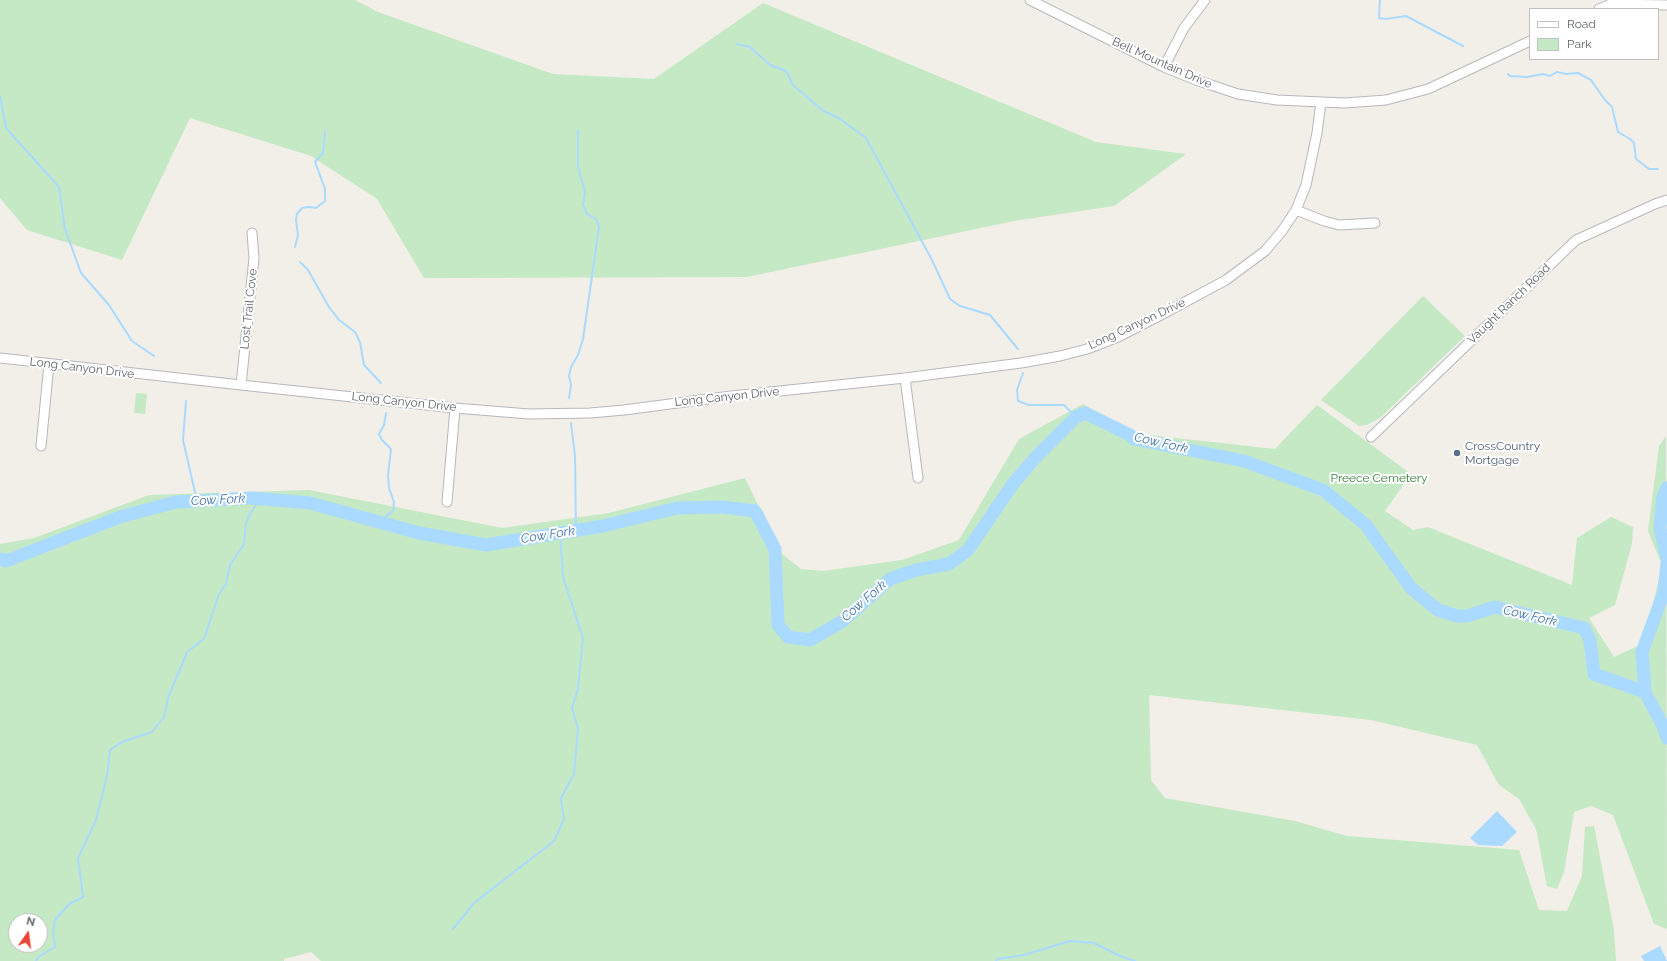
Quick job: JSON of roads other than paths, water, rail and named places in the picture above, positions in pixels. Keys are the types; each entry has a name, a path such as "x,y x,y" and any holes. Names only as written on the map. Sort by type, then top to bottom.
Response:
{"street":[{"name":"Bell Mountain Drive","path":"1030,0 1164,67 1196,80 1238,94 1277,100 1366,102 1403,96 1428,88 1529,41"},
{"path":"1164,67 1184,28 1205,0"},
{"path":"1601,8 1621,0"},
{"path":"1610,4 1667,5"},
{"name":"Long Canyon Drive","path":"0,358 455,408 529,414 590,413 731,396 906,378 1021,363 1060,356 1087,349 1118,337 1215,286 1265,251 1282,231 1296,210 1306,185 1321,102"},
{"name":"Vaught Ranch Road","path":"1371,437 1576,240 1667,200"},
{"path":"1296,210 1324,221 1339,224 1375,223"},
{"name":"Lost Trail Cove","path":"241,385 254,258 252,234"},
{"path":"41,446 49,364"},
{"path":"906,378 918,478"},
{"path":"447,502 455,408"}],"water":[{"path":"1497,811 1517,832 1502,846 1478,845 1470,838"},
{"path":"1660,946 1667,961 1644,961 1641,956"}],"waterway":[{"path":"1380,0 1379,18 1386,19 1406,16 1463,46"},
{"path":"737,44 750,47 770,65 786,71 793,85 822,110 840,119 866,138 932,260 950,299 960,306 990,315 1018,349"},
{"path":"1508,74 1510,76 1527,77 1543,74 1550,76 1557,72 1566,74 1578,73 1591,80 1605,100 1612,107 1618,132 1634,143 1636,159 1649,169 1658,169"},
{"path":"0,96 6,128 59,187 65,229 81,273 109,305 132,341 154,356"},
{"path":"569,398 571,385 569,376 571,367 578,355 583,339 599,227 596,219 587,214 583,205 585,192 578,167 578,130"},
{"path":"295,247 298,235 296,220 297,214 302,208 316,208 325,201 325,189 315,162 323,153 325,132"},
{"path":"300,262 308,270 329,307 339,320 355,332 360,342 364,365 381,383"},
{"path":"1023,373 1017,390 1018,401 1029,405 1064,405 1076,417"},
{"path":"186,401 183,440 197,501"},
{"path":"384,524 386,516 393,511 394,502 389,488 388,475 391,449 382,440 379,434 384,425 386,413"},
{"name":"Cow Fork","path":"0,559 6,561 120,517 176,502 252,498 310,503 419,533 486,545 603,526 677,508 722,507 755,511 775,549 778,625 788,637 810,640 843,621 890,579 916,570 949,564 968,550 1012,485 1035,458 1076,417 1085,413 1130,435 1134,439 1244,461 1323,490 1366,525 1411,588 1438,610 1457,616 1467,616 1495,607 1584,628 1590,640 1594,674 1645,692"},
{"path":"571,423 575,456 576,531"},
{"path":"1667,488 1663,496 1660,528 1667,559"},
{"path":"36,961 38,957 55,947 53,933 55,920 69,904 83,897 78,858 96,820 107,776 110,750 122,742 152,732 164,717 168,698 187,652 204,639 219,594 226,584 230,565 244,544 246,523 260,499"},
{"path":"453,929 474,903 554,841 564,819 561,798 574,774 578,729 572,708 578,689 583,638 563,577 560,533"},
{"path":"1667,563 1664,592 1642,652 1645,692 1663,726 1667,738"},
{"path":"996,961 998,959 1024,955 1070,941 1094,943 1120,956 1135,961"}],"place":[{"name":"CrossCountry Mortgage","path":"1457,453"}],"park label":[{"name":"Preece Cemetery","path":"1379,478"}]}
